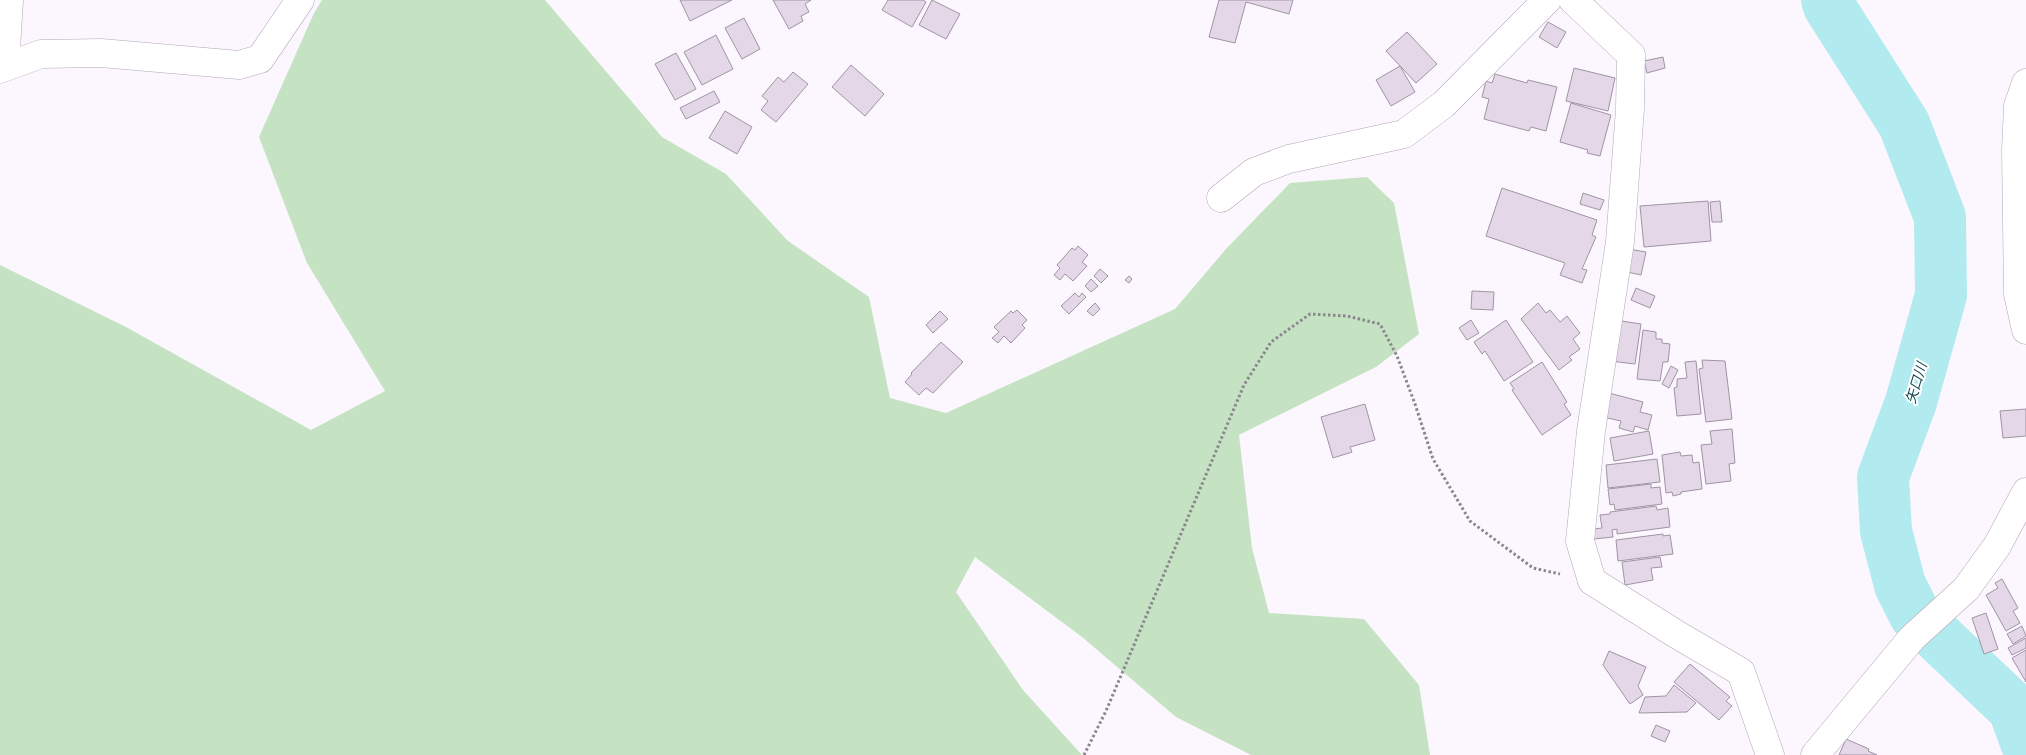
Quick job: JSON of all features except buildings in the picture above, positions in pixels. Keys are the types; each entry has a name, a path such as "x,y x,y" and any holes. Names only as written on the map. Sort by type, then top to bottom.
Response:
{"street":[{"path":"10,0 2,68 41,54 92,53 239,65 260,60 300,0"},
{"path":"1221,198 1254,172 1289,159 1404,134 1444,104 1547,0"},
{"path":"1573,0 1631,55 1630,109 1620,242 1591,431 1580,541 1592,581 1741,672 1770,755"},
{"path":"2026,83 2018,106 2016,150 2018,294 2026,330"},
{"path":"1815,755 1912,638 1966,589 1997,546 2026,492"}],"path":[{"path":"1084,755 1110,702 1244,385 1271,342 1310,314 1347,316 1380,324 1397,356 1433,459 1470,521 1534,568 1592,581"}],"green space":[{"path":"322,0 545,0 662,137 726,174 788,241 869,297 890,398 946,413 1175,309 1226,249 1290,183 1367,177 1394,203 1419,334 1376,367 1239,435 1252,548 1269,613 1364,619 1419,685 1430,755 1251,755 1176,717 1082,637 975,557 956,592 1023,690 1082,755 0,755 0,265 126,327 311,430 385,391 307,263 259,137 314,13"}],"waterway":[{"name":"矢口川","path":"1827,0 1904,124 1940,217 1941,295 1911,402 1883,477 1886,531 1900,585 1915,615 2014,709 2026,742"}]}
